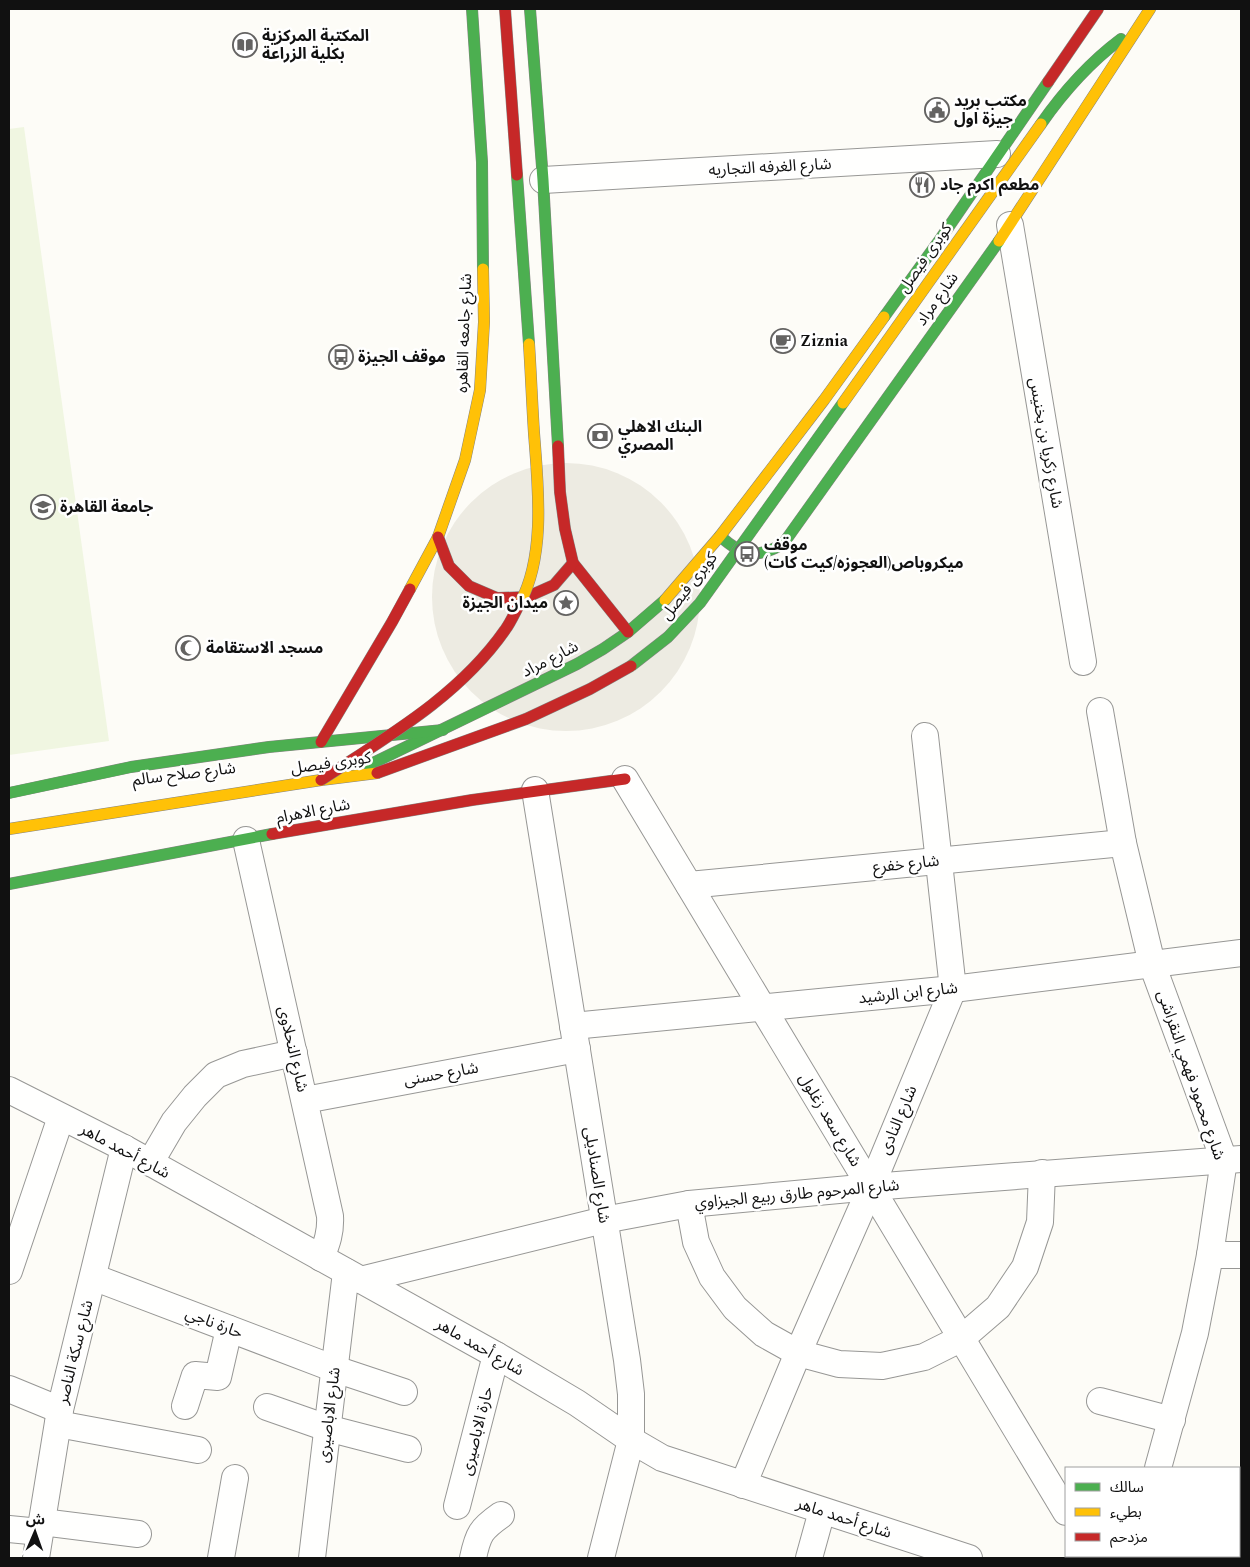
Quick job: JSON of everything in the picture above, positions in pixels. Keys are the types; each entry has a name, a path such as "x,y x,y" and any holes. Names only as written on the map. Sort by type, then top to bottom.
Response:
{"main road":[{"name":"شارع جامعه القاهره","path":"321,742 392,622 438,537 465,460 480,390 484,322 482,162 472,9"},
{"path":"321,780 420,714 460,680 497,642 520,606 530,579 535,556 538,522 538,486 505,9"},
{"path":"530,9 543,180 560,492 565,529 573,563 628,632"},
{"name":"شارع مراد","path":"364,767 444,730 577,664 628,632 668,598 720,536 824,400 941,238 1098,9"},
{"name":"شارع مراد","path":"720,536 733,549 749,555 767,553 783,544 1010,225 1150,9"},
{"name":"كوبرى فيصل","path":"9,829 321,780 377,774 526,718 582,693 632,666 668,637 700,603 1056,101 1093,61 1137,28"},
{"path":"438,537 448,566 469,586 497,598 526,597 554,585 573,563"},
{"path":"9,793 130,767 269,747 444,730"},
{"name":"شارع صلاح سالم","path":"162,794 364,767"},
{"name":"شارع الاهرام","path":"9,884 374,816 535,790 625,780"},
{"path":"9,820 31,814"}],"street":[{"name":"شارع الغرفه التجاريه","path":"543,180 997,154"},
{"name":"شارع زكريا بن بخنيس","path":"1010,225 1083,662"},
{"name":"شارع محمود فهمي النقراشى","path":"1100,711 1123,843 1152,964 1232,1159 1210,1255 1195,1333 1172,1420 1163,1467"},
{"name":"شارع النادى","path":"743,1485 953,989 924,736"},
{"name":"شارع سعد زغلول","path":"625,780 1065,1510"},
{"name":"شارع الصناديلى","path":"535,790 630,1386 631,1440 601,1558"},
{"name":"شارع النحلاوى","path":"246,840 330,1216 331,1231 321,1258"},
{"name":"شارع خفرع","path":"689,885 1123,843"},
{"name":"شارع ابن الرشيد","path":"575,1038 762,1008 953,989 1241,953"},
{"name":"شارع حسنى","path":"305,1100 575,1038"},
{"path":"150,1163 174,1122 195,1096 216,1075 242,1064 294,1053"},
{"name":"شارع أحمد ماهر","path":"9,1090 124,1148 496,1355 577,1403 631,1440 662,1458 969,1558"},
{"path":"9,1271 62,1118"},
{"name":"شارع سكة الناصر","path":"36,1558 59,1417 124,1148"},
{"name":"شارع المرحوم طارق ربيع الجيزاوي","path":"353,1276 604,1220 689,1204 871,1186 1232,1159"},
{"path":"689,1204 696,1242 712,1277 735,1308 764,1334 798,1353 839,1364 882,1366 924,1356 962,1338 998,1307 1025,1267 1040,1222 1042,1174"},
{"path":"1210,1255 1241,1255"},
{"name":"شارع الاباصيرى","path":"312,1558 335,1369 353,1276"},
{"name":"حارة ناجي","path":"93,1278 335,1369 404,1392"},
{"path":"185,1406 196,1375 218,1376 229,1329"},
{"name":"حارة الاباصيرى","path":"457,1506 496,1355"},
{"path":"9,1389 59,1417 198,1450"},
{"path":"1100,1401 1172,1420"},
{"path":"267,1407 328,1428 408,1449"},
{"path":"221,1558 235,1478"},
{"path":"809,1558 822,1511"},
{"path":"473,1558 477,1538 487,1524 501,1515"},
{"path":"9,1529 41,1527 138,1534"}],"green space":[{"path":"24,127 109,741 9,755 9,129"}],"shaded area":[{"name":"ميدان الجيزة","path":"553,463 579,463 605,468 629,478 641,485 661,502 678,522 695,558 700,584 700,610 695,636 678,672 661,692 641,709 605,726 579,731 553,731 527,726 503,716 481,701 462,682 447,660 437,636 432,610 432,584 437,558 447,534 462,512 481,493 503,478 527,468"}],"traffic: fast":[{"path":"472,9 482,162 483,269"},
{"path":"530,9 543,180 558,446"},
{"path":"1041,124 1078,78 1121,39"},
{"path":"884,317 941,238 1048,82"},
{"path":"517,175 529,344"},
{"path":"720,536 736,548 750,554 765,552 783,544 999,241"},
{"path":"631,666 668,637 700,603 843,403"},
{"path":"369,765 577,664 628,632 665,600"},
{"path":"9,793 131,767 269,747 443,730"},
{"path":"9,884 272,834"}],"traffic: slow":[{"path":"999,241 1150,9"},
{"path":"843,403 1041,124"},
{"path":"410,589 438,537 465,460 480,390 484,322 483,269"},
{"path":"665,600 720,536 824,400 884,317"},
{"path":"520,603 534,564 538,520 529,344"},
{"path":"9,829 321,780 377,773"}],"traffic: jam":[{"path":"505,9 517,175"},
{"path":"1048,82 1098,9"},
{"path":"558,446 560,492 565,529 573,563 628,632"},
{"path":"438,537 449,566 469,586 497,598 527,597 554,585 573,563"},
{"path":"321,742 410,589"},
{"path":"321,780 396,731 444,695 487,654 507,627 520,603"},
{"path":"377,773 526,719 590,689 631,666"},
{"path":"272,834 472,800 625,779"}],"place":[{"name":"المكتبة المركزية بكلية الزراعة","path":"245,45"},
{"name":"مكتب بريد جيزة اول","path":"937,110"},
{"name":"مطعم اكرم جاد","path":"922,185"},
{"name":"Ziznia","path":"783,341"},
{"name":"موقف الجيزة","path":"341,357"},
{"name":"البنك الاهلي المصري","path":"600,436"},
{"name":"جامعة القاهرة","path":"43,507"},
{"name":"موقف ميكروباص(العجوزه/كيت كات)","path":"747,554"},
{"name":"ميدان الجيزة","path":"566,603"},
{"name":"مسجد الاستقامة","path":"188,648"}]}
